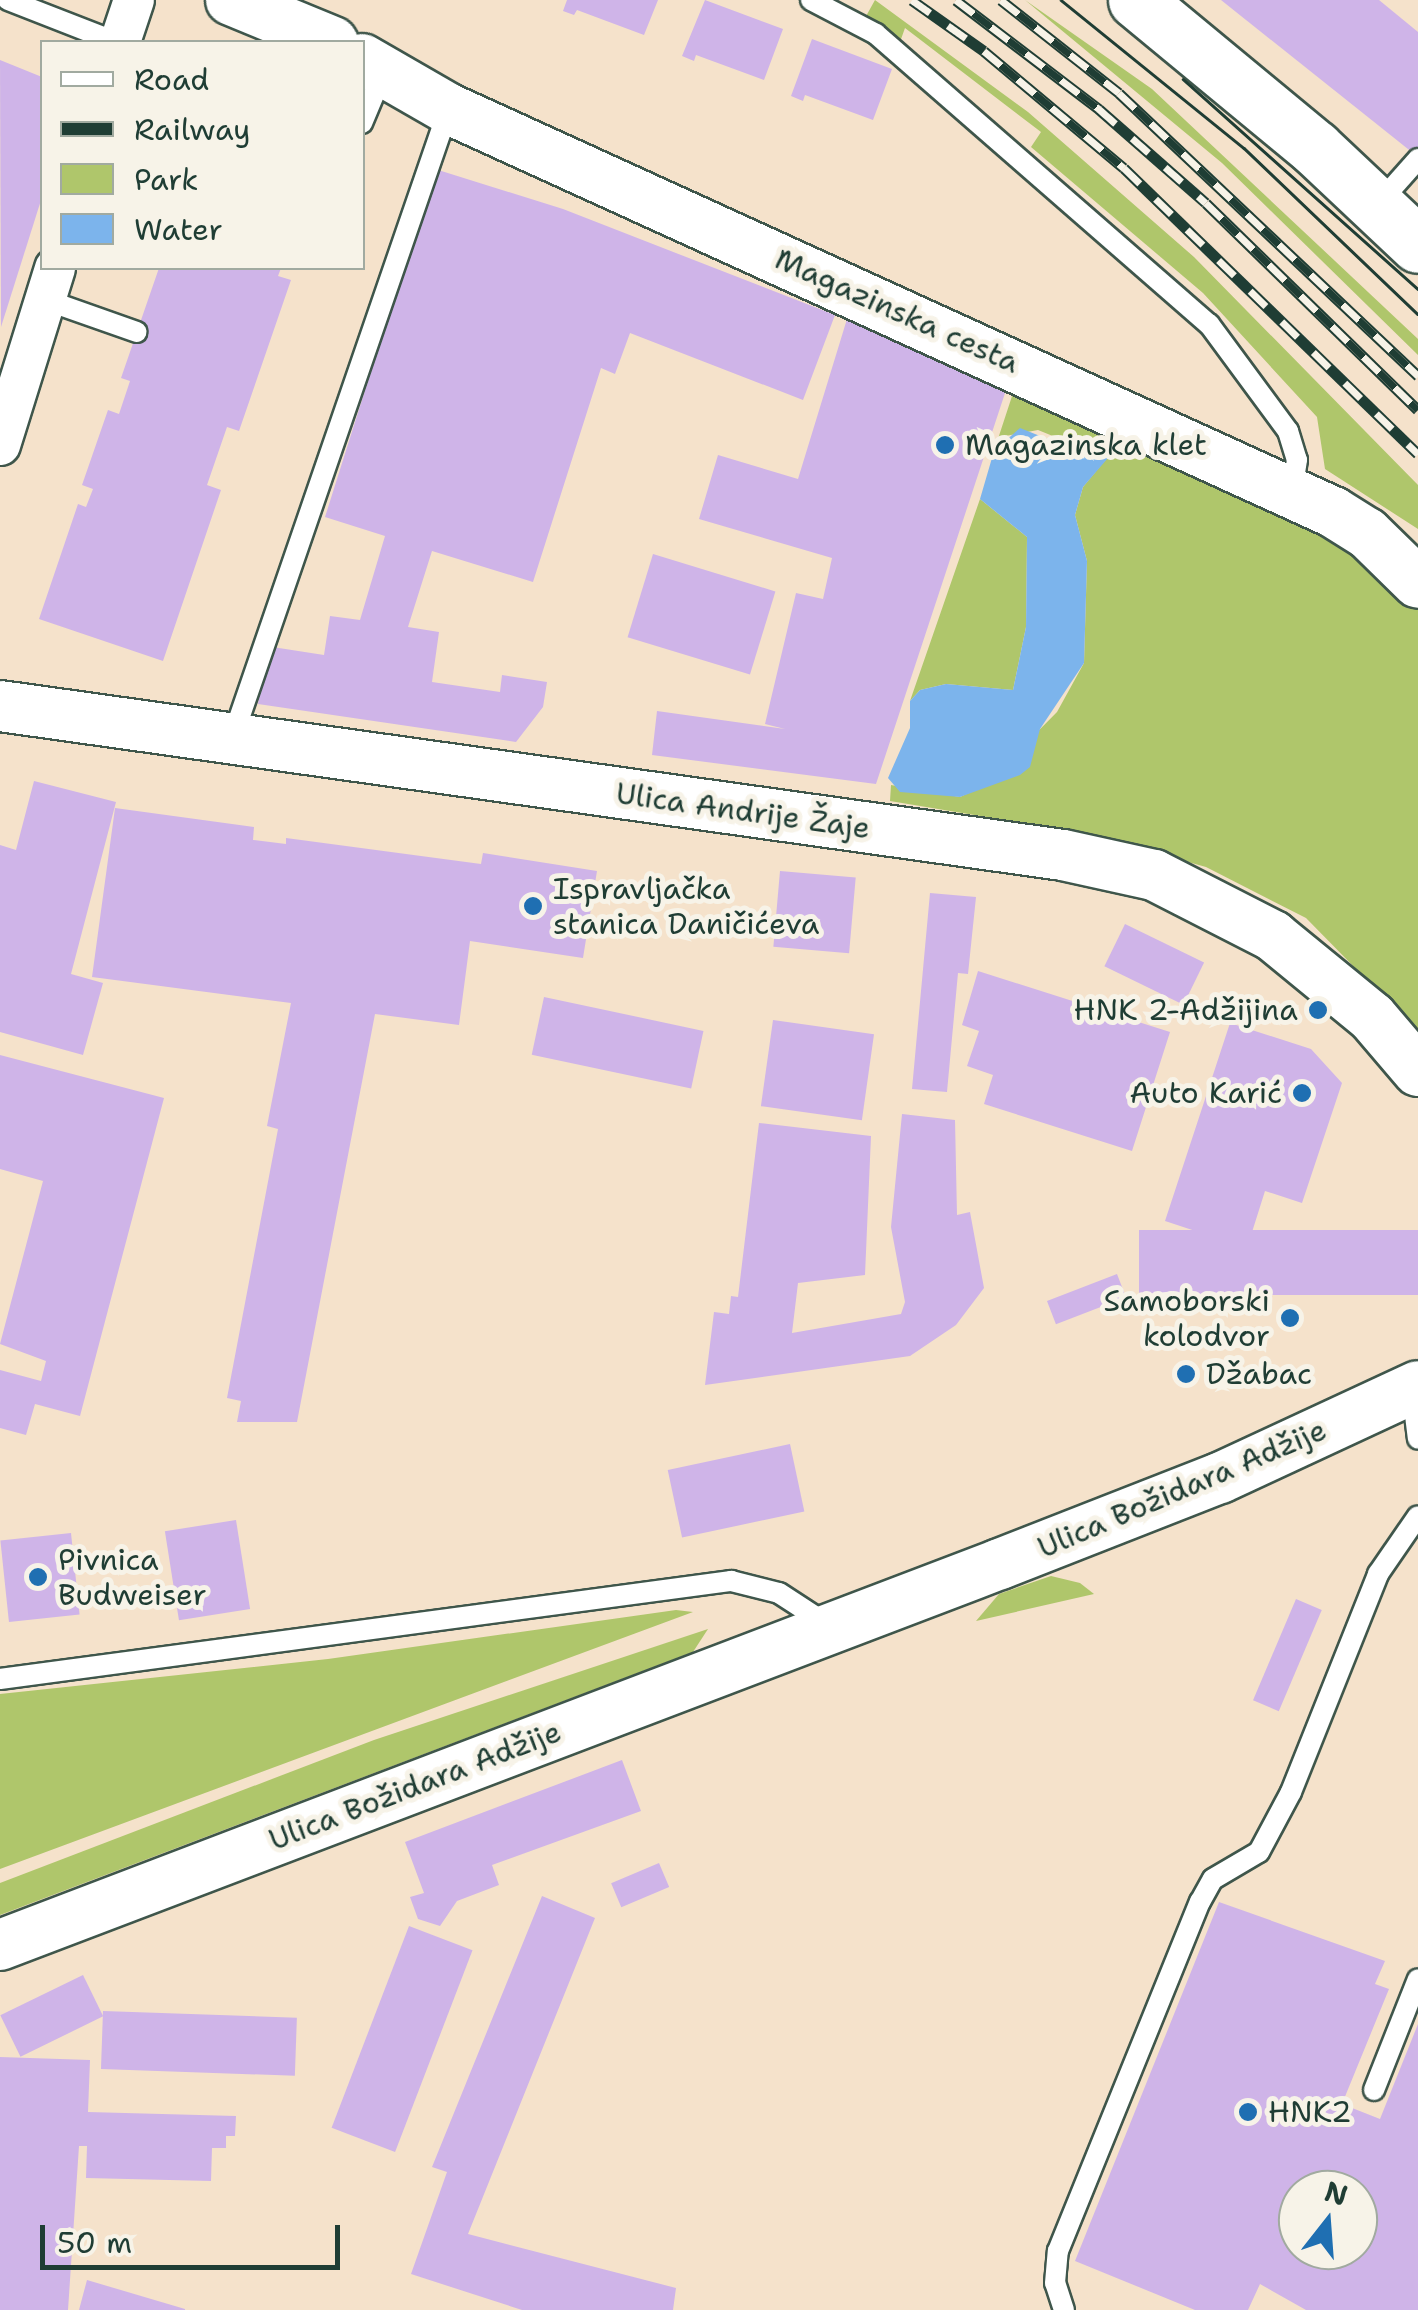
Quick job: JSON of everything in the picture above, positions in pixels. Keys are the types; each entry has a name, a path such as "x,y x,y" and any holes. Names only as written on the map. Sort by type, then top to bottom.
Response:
{"main road":[{"path":"1136,0 1401,218"}],"street":[{"path":"120,40 134,0"},
{"path":"231,0 328,40"},
{"name":"Magazinska cesta","path":"373,66 449,109 1292,492 1367,533 1418,583"},
{"path":"0,445 50,284"},
{"name":"Ulica Andrije Žaje","path":"0,706 1062,855 1154,875 1273,936 1372,1017 1418,1071"},
{"name":"Ulica Božidara Adžije","path":"0,1945 1220,1478 1415,1387"}],"lane":[{"path":"8,0 114,40"},
{"path":"811,0 888,44 1209,324 1288,431 1297,460 1292,492"},
{"path":"365,107 373,66"},
{"path":"232,739 449,109"},
{"path":"1401,218 1418,159"},
{"path":"50,284 137,332"},
{"path":"1415,1387 1418,1439"},
{"path":"1064,2310 1054,2283 1058,2252 1200,1902 1213,1879 1259,1852 1291,1792 1378,1574 1417,1519"},
{"path":"0,1679 731,1581 779,1594 830,1626"},
{"path":"1374,2090 1418,1979"}],"green space":[{"path":"875,0 1028,112 1194,257 1418,485 1418,529 1325,469 1317,417 1203,293 1031,147 1041,132 905,28 900,42 865,18"},
{"path":"1025,0 1152,89 1418,339 1418,355 1222,163"},
{"path":"1015,387 1360,549 1418,607 1418,1032 1306,918 1206,867 1088,834 890,801 891,785 960,797 984,786 1057,712 1084,663 1087,561 1075,515 1083,487 1107,458 1038,430 1005,436 994,451"},
{"path":"980,499 1027,537 1026,627 1013,690 946,684 920,690 910,701"},
{"path":"1051,1576 1080,1583 1094,1594 976,1621 999,1594"},
{"path":"676,1610 693,1612 0,1869 0,1694 328,1659"},
{"path":"708,1629 693,1652 0,1915 0,1883 374,1740"}],"water":[{"path":"1020,428 1060,444 1071,438 1106,448 1108,458 1083,487 1075,515 1087,561 1084,663 1040,729 1030,767 1020,775 960,797 900,792 888,778 910,728 910,701 920,690 946,684 1013,690 1026,627 1027,537 980,499 994,451"}],"building":[{"path":"567,0 658,0 644,35 577,10 574,15 563,11"},
{"path":"705,0 783,29 764,80 696,55 694,61 682,56"},
{"path":"1221,0 1379,0 1418,32 1418,157"},
{"path":"812,39 892,69 873,120 805,95 803,101 791,96"},
{"path":"0,60 40,76 40,203 1,327"},
{"path":"435,169 563,209 835,315 803,400 630,333 615,374 601,368 533,582 432,551 408,627 439,632 432,682 500,692 502,675 547,682 543,707 516,742 258,704 266,646 324,655 330,616 360,620 385,536 325,517"},
{"path":"158,270 280,270 278,276 291,280 239,431 227,427 207,485 221,490 163,661 39,619 78,504 86,507 93,489 82,485 108,410 119,414 130,381 121,378"},
{"path":"847,319 1007,387 876,784 652,755 657,711 785,729 765,724 796,593 823,599 832,558 699,519 718,455 798,479"},
{"path":"653,554 775,591 750,675 628,637"},
{"path":"34,781 116,802 71,974 103,983 83,1055 0,1032 0,845 16,850"},
{"path":"115,808 254,827 253,840 286,844 286,838 481,864 483,853 597,871 583,958 470,941 459,1025 375,1014 297,1422 237,1422 241,1401 227,1398 278,1129 267,1126 291,1003 92,977"},
{"path":"780,871 856,878 849,953 773,947"},
{"path":"930,893 976,897 968,974 958,973 947,1092 912,1089"},
{"path":"1125,924 1204,963 1183,1005 1104,966"},
{"path":"978,971 1170,1032 1132,1151 984,1104 993,1075 967,1066 979,1031 962,1025"},
{"path":"544,997 703,1031 691,1089 532,1055"},
{"path":"773,1020 874,1034 862,1120 761,1106"},
{"path":"1230,1023 1311,1049 1342,1083 1302,1203 1265,1191 1247,1248 1165,1221"},
{"path":"0,1055 164,1098 80,1416 35,1404 26,1435 0,1428 0,1370 41,1381 46,1361 0,1344 43,1181 0,1169"},
{"path":"902,1114 955,1120 957,1215 970,1212 984,1288 956,1325 910,1356 705,1385 714,1312 729,1314 731,1296 738,1297 759,1123 871,1136 865,1275 798,1283 792,1333 901,1314 905,1302 891,1227"},
{"path":"1139,1230 1418,1230 1418,1295 1139,1295"},
{"path":"1117,1274 1126,1297 1056,1324 1047,1301"},
{"path":"790,1444 804,1511 682,1537 668,1470"},
{"path":"236,1520 250,1609 179,1620 165,1531"},
{"name":"Pivnica Budweiser","path":"71,1533 80,1615 9,1622 0,1540"},
{"path":"1296,1599 1322,1610 1279,1711 1253,1700"},
{"path":"622,1760 641,1811 492,1865 499,1885 457,1901 440,1926 418,1919 410,1897 424,1893 405,1842"},
{"path":"659,1863 669,1887 621,1907 611,1883"},
{"path":"542,1896 595,1918 468,2234 676,2288 673,2310 522,2310 411,2274 447,2172 432,2167"},
{"name":"HNK2","path":"1219,1902 1385,1961 1375,1984 1389,1989 1342,2104 1380,2119 1418,2024 1418,2310 1306,2310 1260,2284 1248,2310 1195,2310 1075,2261"},
{"path":"409,1926 472,1950 395,2152 332,2128"},
{"path":"83,1975 103,2016 20,2057 0,2015"},
{"path":"103,2011 297,2018 295,2076 101,2069"},
{"path":"0,2057 90,2060 88,2112 236,2116 235,2136 226,2136 226,2148 212,2148 211,2181 86,2178 87,2146 79,2146 68,2310 0,2310"},
{"path":"87,2280 185,2309 185,2310 79,2310"}],"tram line":[{"path":"1061,0 1244,148 1418,314"},
{"path":"1183,79 1418,289"}],"railway":[{"path":"912,0 984,51 1124,168 1418,454"},
{"path":"956,0 1099,109 1206,203 1418,410"},
{"path":"1001,0 1119,93 1418,376"}],"place":[{"name":"Magazinska klet","path":"945,445"},
{"name":"Ispravljačka stanica Daničićeva","path":"533,906"},
{"name":"HNK 2-Adžijina","path":"1318,1010"},
{"name":"Auto Karić","path":"1302,1093"},
{"name":"Samoborski kolodvor","path":"1290,1318"},
{"name":"Džabac","path":"1186,1374"},
{"name":"Pivnica Budweiser","path":"38,1577"},
{"name":"HNK2","path":"1248,2112"}]}
